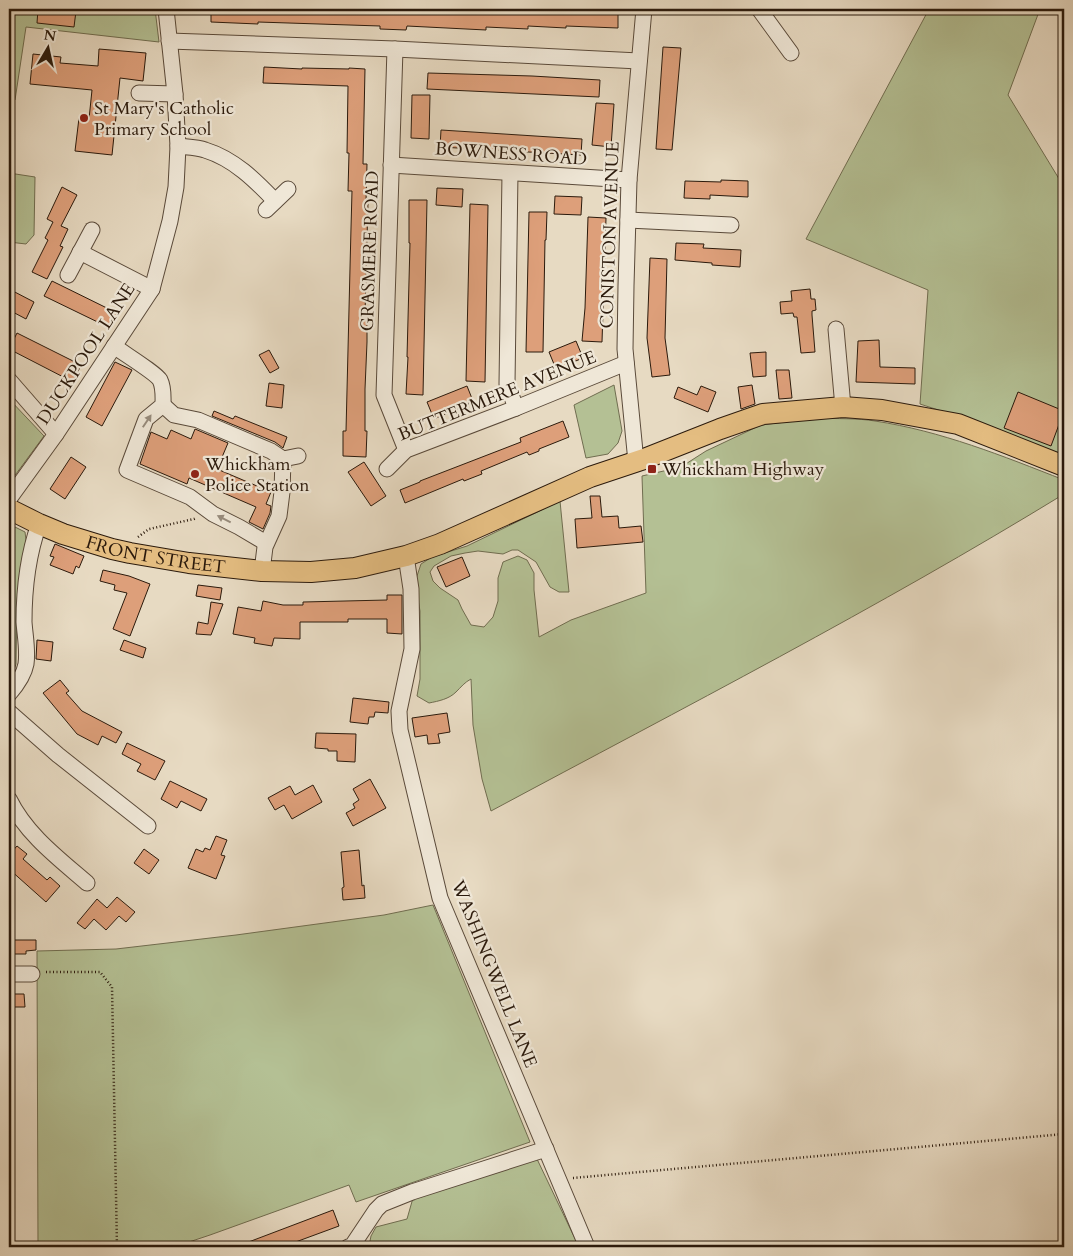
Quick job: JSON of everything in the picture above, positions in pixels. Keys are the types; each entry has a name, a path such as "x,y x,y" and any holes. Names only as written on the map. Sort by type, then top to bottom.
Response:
{"main road":[{"path":"406,556 440,544 590,477 636,462 763,414 843,407 882,410 958,424 1064,466"},
{"name":"FRONT STREET","path":"9,509 39,524 88,542 130,554 189,563 262,571 311,572 355,568 406,556"}],"street":[{"name":"DUCKPOOL LANE","path":"9,499 56,434 152,289 170,221 176,187 178,146 175,94 166,9"},
{"name":"CONISTON AVENUE","path":"636,462 625,349 626,286 630,180 644,9"},
{"path":"759,9 791,53"},
{"path":"169,41 395,49 639,61"},
{"name":"GRASMERE ROAD","path":"395,49 384,395 406,450"},
{"path":"139,93 175,94"},
{"path":"178,146 204,150 229,161 255,180 271,206 288,190"},
{"name":"BOWNESS ROAD","path":"391,165 630,180"},
{"path":"510,173 507,384 516,408"},
{"path":"628,220 731,225"},
{"path":"68,275 92,230"},
{"path":"80,252 152,289"},
{"path":"836,329 843,407"},
{"path":"114,346 160,379 163,391 163,404 174,416 198,420 271,451 283,460"},
{"name":"BUTTERMERE AVENUE","path":"387,469 406,450 626,363"},
{"path":"9,380 56,434"},
{"path":"163,404 146,419 127,470 190,497 203,507 266,543"},
{"path":"283,460 298,456"},
{"path":"262,571 266,543 279,516 283,460"},
{"path":"9,694 26,666 27,650 24,622 27,570 32,542 39,524"},
{"name":"WASHINGWELL LANE","path":"406,556 411,589 412,649 399,711 400,730 440,898 587,1247"},
{"path":"9,712 58,755 148,826"},
{"path":"9,799 25,824 42,844 86,883"},
{"path":"9,974 32,974"},
{"path":"348,1247 352,1246 382,1204 412,1192 546,1150"}],"path":[{"path":"130,554 134,540 149,529 194,520 203,507"},
{"path":"32,974 100,972 112,987 117,1247"},
{"path":"559,1179 1064,1134"}],"green space":[{"path":"9,9 155,9 159,42 26,27 15,100 9,99"},
{"path":"929,9 1040,9 1008,95 1064,187 1064,460 969,420 920,404 928,290 806,239"},
{"path":"9,173 35,177 34,235 26,244 9,242"},
{"path":"614,385 622,431 618,443 608,454 586,458 574,405"},
{"path":"9,399 44,436 9,481"},
{"path":"818,418 875,421 900,425 948,438 995,453 1064,480 1064,494 852,617 491,811 482,779 473,725 471,679 444,699 429,703 417,696 420,679 420,611 415,582 421,564 432,557 467,546 560,501 569,592 559,592 550,587 536,562 518,550 512,550 503,554 478,551 451,556 434,566 430,572 433,581 440,588 458,600 471,625 484,627 493,617 498,601 498,578 503,562 518,556 527,560 534,573 539,637 571,620 646,593 642,476 681,467 706,451 761,425"},
{"path":"9,524 25,532 26,540 17,601 16,664 9,680"},
{"path":"433,905 530,1142 356,1202 349,1185 174,1247 38,1247 37,951 116,949 384,915"},
{"path":"537,1159 579,1247 366,1247 369,1246 371,1236 376,1227 407,1219 413,1198"}],"building":[{"path":"38,9 76,11 74,27 37,23"},
{"path":"211,9 367,9 367,11 421,13 421,9 496,14 497,10 534,12 534,9 618,11 618,28 528,26 528,29 486,27 486,30 407,26 406,30 380,29 380,26 211,22"},
{"path":"663,47 681,48 672,150 656,149"},
{"path":"99,49 146,53 143,81 120,78 112,155 75,151 79,118 89,119 92,90 30,84 33,54 61,57 60,63 98,66"},
{"path":"264,67 365,69 363,164 367,164 366,201 368,202 365,314 367,314 366,457 343,456 343,431 346,431 352,191 348,191 348,86 263,83"},
{"path":"428,73 600,80 599,97 427,89"},
{"path":"412,95 430,95 429,139 411,138"},
{"path":"596,103 614,104 611,147 592,145"},
{"path":"441,130 582,139 581,155 440,147"},
{"path":"721,180 748,181 748,197 710,195 710,199 684,198 685,181 721,182"},
{"path":"62,187 77,195 61,226 68,229 60,246 63,247 47,279 32,272 48,240 45,238 53,222 47,219"},
{"path":"437,188 463,189 462,207 436,205"},
{"path":"555,196 582,197 581,215 554,214"},
{"path":"409,200 427,200 423,395 406,394 410,243"},
{"path":"470,204 488,205 485,382 466,381"},
{"path":"529,212 547,212 543,352 526,352"},
{"path":"588,217 606,218 602,342 582,341"},
{"path":"676,243 704,244 703,248 741,250 740,267 675,260"},
{"path":"650,258 667,259 665,338 670,375 652,377 647,338"},
{"path":"52,281 117,313 110,328 44,296"},
{"path":"9,289 34,302 26,319 9,310"},
{"path":"810,289 811,299 815,299 816,310 812,311 815,352 801,353 797,317 794,317 793,313 781,314 780,302 792,301 791,291"},
{"path":"17,333 81,365 73,382 9,349"},
{"path":"879,340 880,367 915,368 915,384 856,382 858,341"},
{"path":"576,341 583,358 556,369 549,352"},
{"path":"269,350 279,368 270,373 259,355"},
{"path":"766,352 766,376 753,377 750,353"},
{"path":"115,362 132,370 102,426 86,417"},
{"path":"776,370 789,370 792,398 779,399"},
{"path":"269,383 284,385 282,408 266,406"},
{"path":"752,385 755,404 741,409 738,387"},
{"path":"467,386 473,401 434,419 427,402"},
{"path":"701,386 716,392 708,412 674,398 678,387 697,395"},
{"path":"1018,392 1064,411 1051,446 1004,428"},
{"path":"214,411 233,419 235,416 287,437 283,448 275,442 212,416"},
{"path":"563,421 569,437 529,455 527,452 481,471 482,474 464,481 463,479 405,503 400,490 521,442 520,438"},
{"name":"Whickham Police Station","path":"195,429 228,443 217,469 271,492 266,504 271,506 270,513 263,529 249,522 256,507 189,478 187,484 140,464 151,432 167,439 171,430 191,439"},
{"path":"71,457 86,467 65,499 50,489"},
{"path":"364,462 386,496 371,506 348,472"},
{"path":"590,496 600,496 602,517 618,516 619,528 641,526 643,542 577,548 575,519 592,518"},
{"path":"55,544 84,556 79,568 76,566 73,574 50,565 54,557 50,556"},
{"path":"462,557 470,576 446,587 437,567"},
{"path":"103,570 129,576 150,584 130,636 113,629 127,593 114,590 115,585 100,581"},
{"path":"198,585 222,588 220,600 196,596"},
{"path":"387,595 402,595 402,634 387,633 387,619 348,619 348,622 300,622 300,639 274,638 272,646 254,643 255,638 233,634 238,607 261,611 263,601 283,605 303,605 303,602 387,600"},
{"path":"211,602 223,604 211,635 196,634 198,622 208,624"},
{"path":"37,640 53,642 51,661 36,659"},
{"path":"124,640 146,648 143,658 120,650"},
{"path":"60,680 69,691 66,693 82,711 122,732 116,743 102,736 98,745 77,734 43,693"},
{"path":"353,698 389,702 388,713 375,712 374,717 369,717 368,724 350,722"},
{"path":"447,713 450,732 438,734 440,743 428,744 427,735 415,737 412,718"},
{"path":"316,733 356,734 355,762 337,761 337,751 315,748"},
{"path":"127,743 165,761 155,780 137,771 141,764 122,754"},
{"path":"370,779 386,808 353,826 346,813 355,808 353,804 359,800 353,789"},
{"path":"170,781 207,799 201,811 181,801 177,808 161,799"},
{"path":"313,785 322,802 292,819 284,805 275,810 268,798 290,786 295,795"},
{"path":"216,836 227,840 221,855 225,856 216,879 188,868 196,849 203,852 205,848 210,850"},
{"path":"17,846 27,854 23,859 47,880 50,877 60,886 46,902 9,869 9,855"},
{"path":"144,849 159,860 149,874 134,863"},
{"path":"359,850 365,898 343,900 342,888 344,887 341,852"},
{"path":"117,897 135,912 126,922 119,916 106,930 94,919 85,929 77,923 97,899 107,908"},
{"path":"9,940 36,940 36,950 26,951 26,954 9,954"},
{"path":"9,994 24,994 25,1007 9,1007"},
{"path":"333,1210 339,1226 282,1247 238,1247 238,1246"}],"place":[{"name":"St Mary's Catholic Primary School","path":"84,118"},
{"name":"Whickham Highway","path":"652,469"},
{"name":"Whickham Police Station","path":"195,474"}]}
